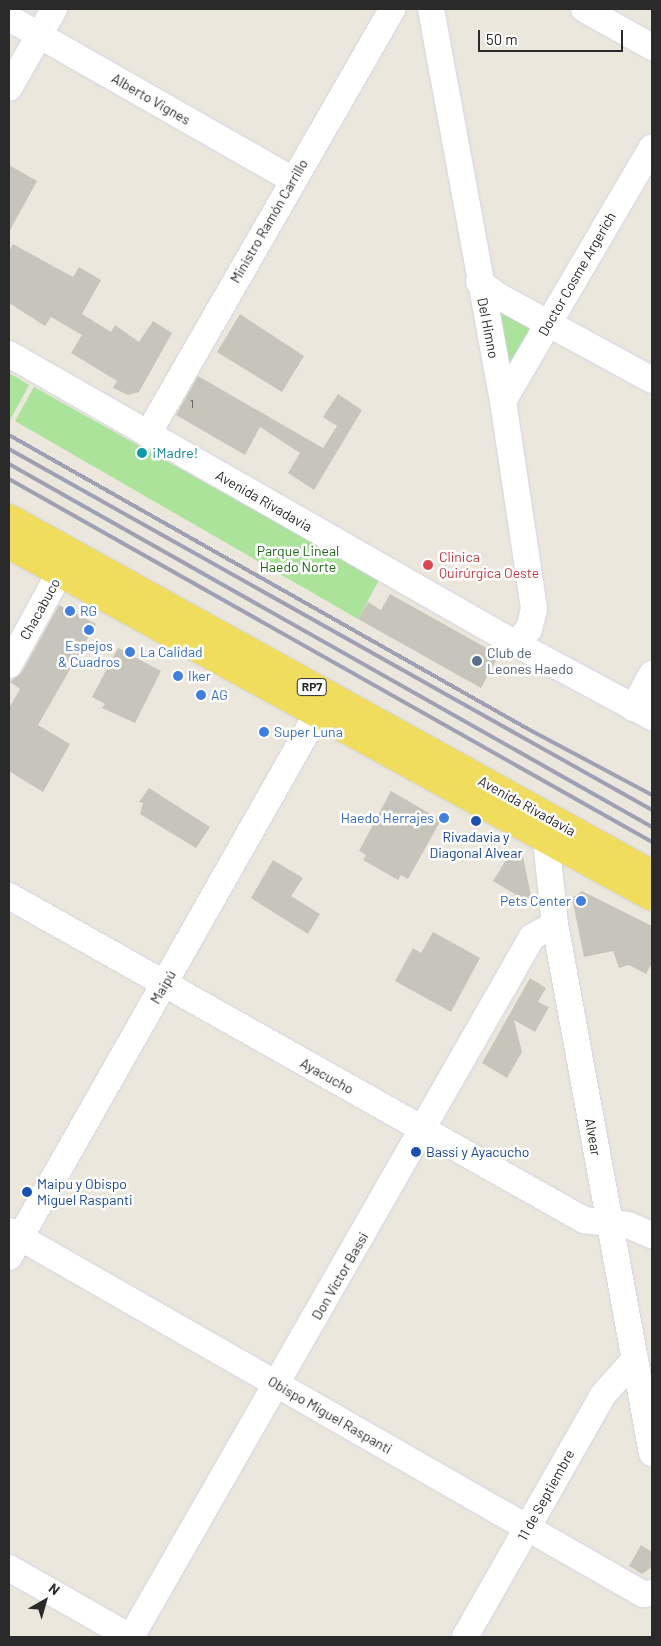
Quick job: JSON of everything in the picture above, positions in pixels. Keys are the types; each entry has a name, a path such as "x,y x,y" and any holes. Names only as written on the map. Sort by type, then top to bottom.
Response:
{"main road":[{"name":"Avenida Rivadavia","path":"9,518 65,563 316,716 550,830 652,874"},
{"name":"Avenida Rivadavia","path":"9,545 65,563 550,830 652,897"}],"street":[{"path":"9,88 54,9"},
{"name":"Ministro Ramón Carrillo","path":"148,434 392,9"},
{"name":"Del Himno","path":"431,9 479,282 503,402 534,609 529,629 516,643"},
{"path":"584,9 652,48"},
{"name":"Alberto Vignes","path":"9,18 293,180"},
{"name":"Doctor Cosme Argerich","path":"503,402 652,147"},
{"path":"479,282 548,324 652,380"},
{"name":"Avenida Rivadavia","path":"9,354 516,643 643,713"},
{"name":"Chacabuco","path":"9,665 65,563"},
{"path":"643,713 652,674"},
{"name":"Maipú","path":"12,1242 165,985 316,716"},
{"name":"Alvear","path":"550,830 556,924 609,1226 652,1453"},
{"name":"Ayacucho","path":"9,896 584,1220 609,1226 628,1225 652,1235"},
{"name":"Don Víctor Bassi","path":"131,1637 424,1130 532,937 556,924"},
{"name":"Obispo Miguel Raspanti","path":"12,1242 276,1384 643,1594 652,1593"},
{"name":"11 de Septiembre","path":"465,1637 603,1395 635,1359"},
{"path":"9,1568 131,1637"}],"green space":[{"path":"498,311 532,328 508,366"},
{"path":"9,373 29,385 10,420 9,419"},
{"name":"Parque Lineal Haedo Norte","path":"34,387 379,580 358,619 15,421"}],"building":[{"path":"9,165 37,181 9,232"},
{"path":"13,244 73,277 79,267 101,280 82,314 111,332 115,325 139,342 153,321 172,333 139,392 128,395 113,388 117,381 71,353 82,335 51,317 45,326 9,303 9,252"},
{"path":"240,314 304,356 282,392 217,352"},
{"path":"198,376 323,448 337,426 323,417 338,394 362,410 314,490 288,473 300,453 260,427 245,455 176,415"},
{"path":"390,594 499,655 481,688 358,619 368,602 381,610"},
{"path":"59,605 96,624 38,725 70,744 43,792 9,771 9,708 20,689 10,682 22,672"},
{"path":"118,648 161,671 135,723 102,708 105,704 92,697"},
{"path":"149,788 210,827 196,848 140,814 143,803 139,802"},
{"path":"391,791 441,820 408,879 401,875 398,880 363,860 366,855 359,851"},
{"path":"512,850 523,857 533,905 493,881"},
{"path":"273,860 303,878 291,896 320,914 308,934 251,898"},
{"path":"582,891 652,926 652,963 646,974 629,965 619,968 613,951 584,957 572,898"},
{"path":"433,932 480,958 451,1012 395,981 413,948 421,953"},
{"path":"530,978 546,988 538,1002 549,1007 535,1032 514,1020 522,1052 507,1078 482,1063"},
{"path":"641,1545 652,1552 652,1567 642,1574 629,1566"}],"railway":[{"path":"9,435 528,729 652,795"},
{"path":"9,449 652,810"},
{"path":"9,464 652,827"},
{"path":"9,479 652,842"}],"place":[{"name":"¡Madre!","path":"142,453"},
{"name":"Clinica Quirúrgica Oeste","path":"428,565"},
{"name":"RG","path":"70,611"},
{"name":"Espejos & Cuadros","path":"89,630"},
{"name":"La Calidad","path":"130,652"},
{"name":"Club de Leones Haedo","path":"477,661"},
{"name":"Iker","path":"178,676"},
{"name":"AG","path":"201,695"},
{"name":"Super Luna","path":"264,732"},
{"name":"Haedo Herrajes","path":"444,818"},
{"name":"Rivadavia y Diagonal Alvear","path":"476,821"},
{"name":"Pets Center","path":"581,901"},
{"name":"Bassi y Ayacucho","path":"416,1152"},
{"name":"Maipu y Obispo Miguel Raspanti","path":"27,1192"}]}
